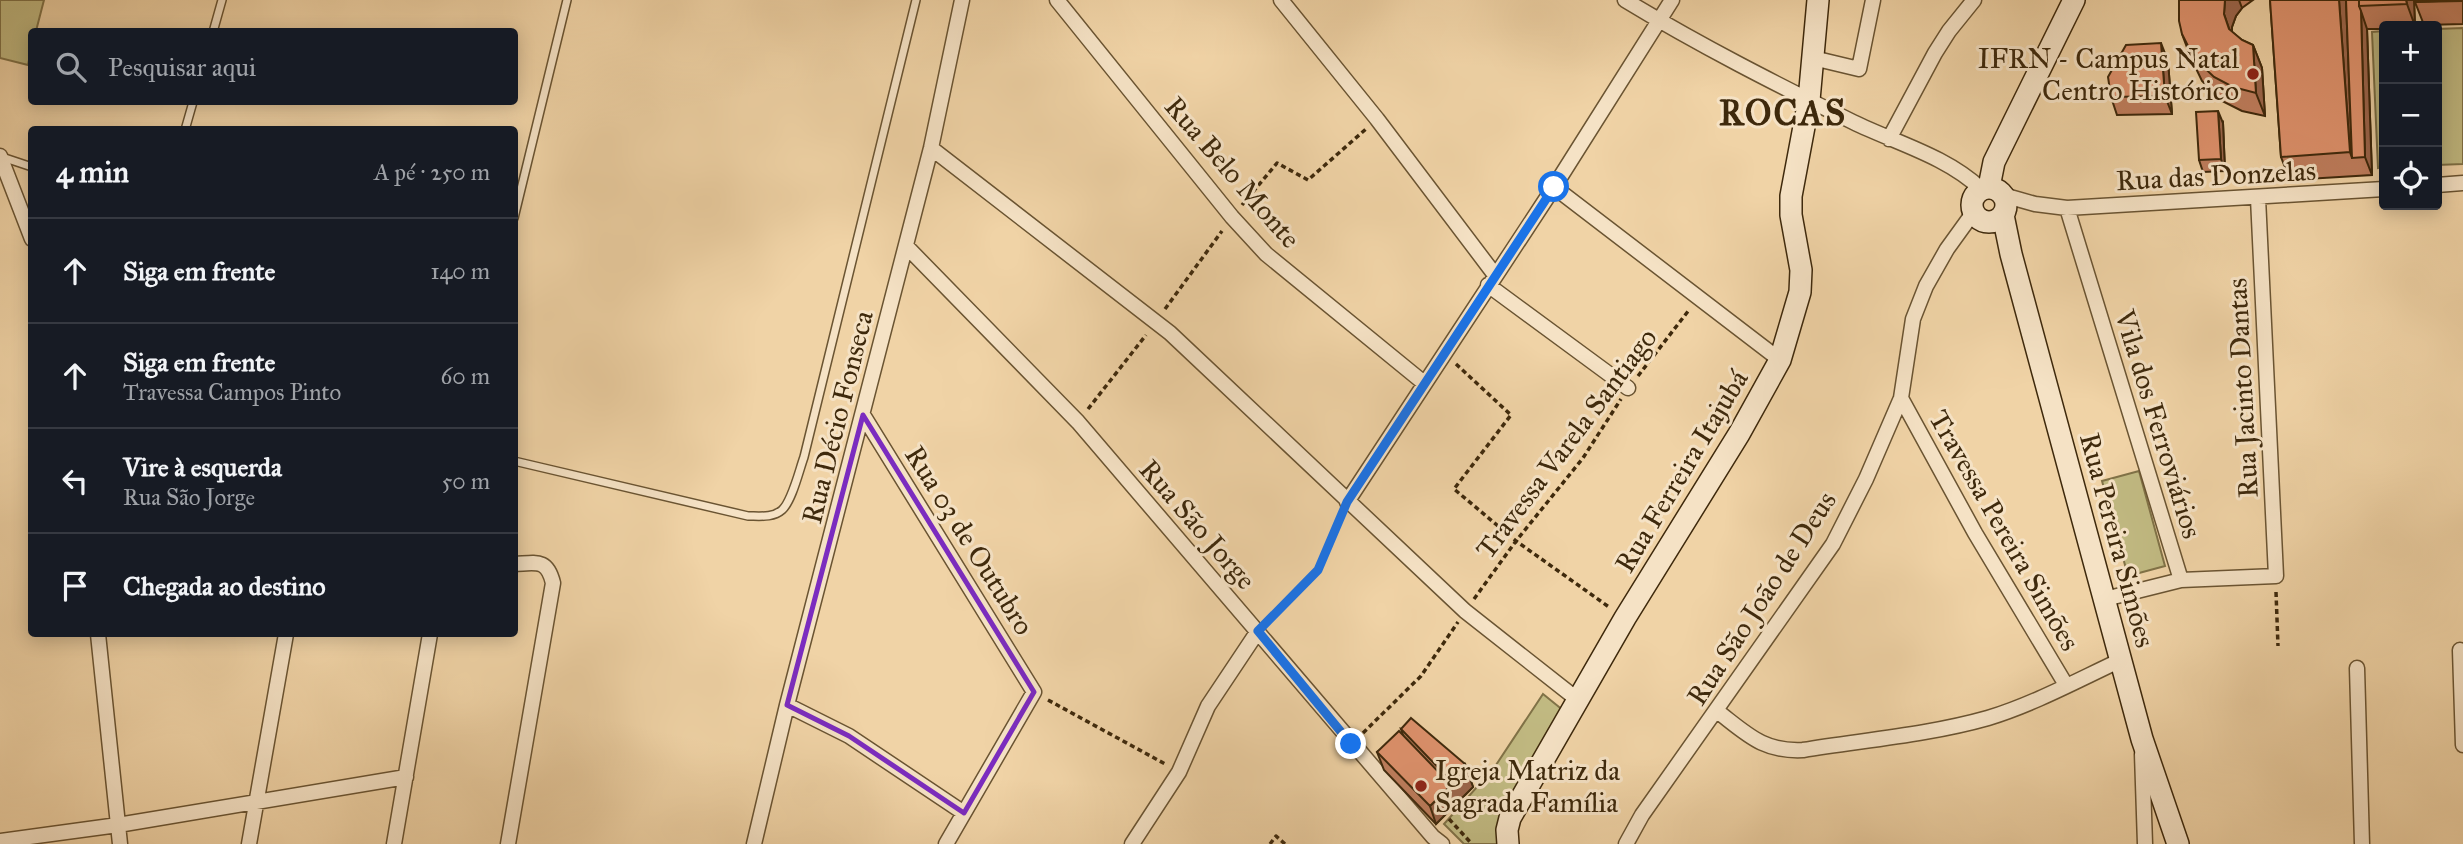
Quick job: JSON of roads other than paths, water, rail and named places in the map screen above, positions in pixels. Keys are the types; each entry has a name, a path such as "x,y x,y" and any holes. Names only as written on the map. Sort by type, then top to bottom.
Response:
{"street":[{"name":"Rua Décio Fonseca","path":"754,844 787,705 931,148 962,0"},
{"name":"Rua Belo Monte","path":"1057,0 1232,217 1266,254 1424,383"},
{"path":"1280,0 1377,119 1491,280 1628,388"},
{"path":"1625,0 1809,100 1889,139 1943,161 1957,169 1992,204"},
{"path":"1347,502 1554,187 1672,0"},
{"name":"Rua Ferreira Itajubá","path":"1511,842 1510,818 1625,618 1739,434 1780,360 1800,292 1801,270 1791,215 1791,196 1809,100 1818,0"},
{"path":"1813,58 1859,69 1872,0"},
{"path":"1889,139 1935,53 1974,0"},
{"path":"1992,204 1990,173 1994,162 2074,0"},
{"path":"931,148 1156,322 1465,611 1578,700"},
{"path":"0,156 28,229"},
{"path":"2442,185 2463,183"},
{"name":"Rua das Donzelas","path":"1992,204 2067,208 2258,198 2356,184 2379,188"},
{"path":"1554,187 1780,360"},
{"name":"Rua Jacinto Dantas","path":"2181,580 2276,576 2258,198"},
{"name":"Rua Pereira Simões","path":"1992,204 2011,254 2142,738 2145,844"},
{"name":"Rua São João de Deus","path":"1626,844 1642,815 1833,544 1866,479 1901,398 1913,319 1932,276 1947,249 1992,204"},
{"name":"Vila dos Ferroviários","path":"2067,208 2181,580 2105,599"},
{"name":"Rua São Jorge","path":"906,246 1078,422 1258,631 1433,842"},
{"name":"Travessa Pereira Simões","path":"1901,398 1975,533 2066,685"},
{"name":"Rua 03 de Outubro","path":"863,415 1034,692 964,813"},
{"path":"508,844 554,583 546,566 540,563 518,564"},
{"path":"1132,844 1179,772 1208,706 1258,631"},
{"path":"98,637 120,844"},
{"path":"249,844 285,637"},
{"path":"394,844 429,637"},
{"path":"2460,650 2463,745"},
{"path":"1717,711 1755,741 1770,748 1793,751 1949,727 1989,718 2029,703 2121,660"},
{"path":"2357,668 2362,844"},
{"path":"787,705 849,736 964,813 946,844"},
{"path":"2142,738 2178,844"},
{"path":"0,841 118,825 405,777"}],"lane":[{"path":"214,28 222,0"},
{"path":"518,202 567,0"},
{"path":"518,462 748,516 767,516 782,510 792,492 804,457 916,0"},
{"path":"186,126 192,105"},
{"path":"0,156 28,166"}],"place":[{"name":"IFRN - Campus Natal Centro Histórico","path":"2253,74"},
{"name":"Igreja Matriz da Sagrada Família","path":"1421,786"}],"district":[{"name":"ROCAS","path":"1783,113"}]}
